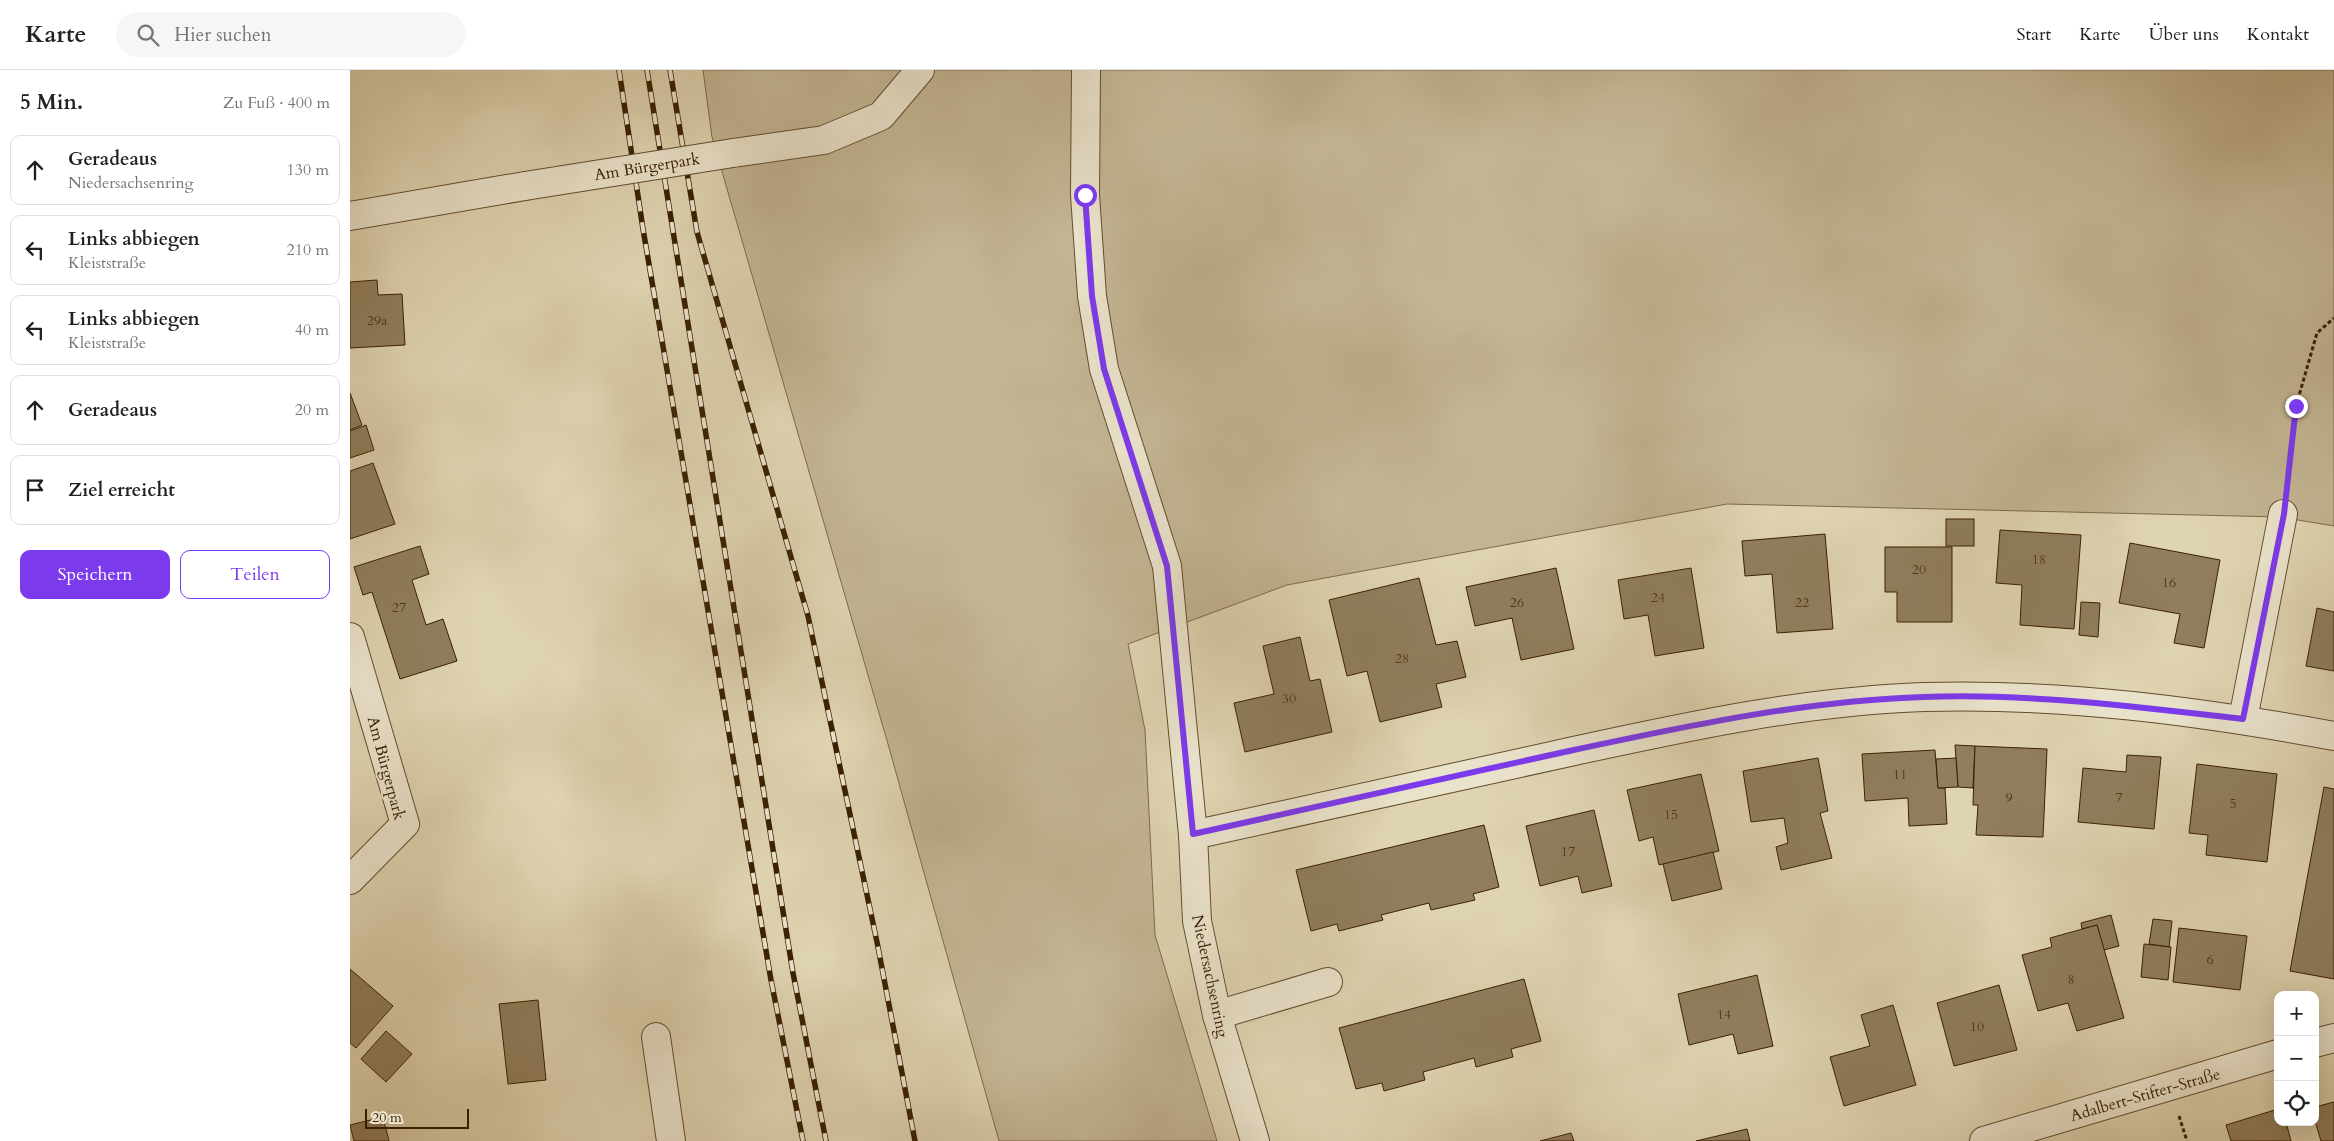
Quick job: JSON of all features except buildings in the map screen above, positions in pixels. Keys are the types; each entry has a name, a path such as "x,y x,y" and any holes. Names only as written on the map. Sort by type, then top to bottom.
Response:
{"street":[{"name":"Am Bürgerpark","path":"350,216 525,186 824,140 881,116 920,70"},
{"name":"Niedersachsenring","path":"1086,70 1085,195 1092,296 1104,369 1167,566 1193,834 1197,921 1217,1015 1255,1141"},
{"path":"2243,719 2284,514"},
{"name":"Am Bürgerpark","path":"350,637 405,824 350,880"},
{"path":"1193,834 1698,724 1802,707 1874,700 1981,696 2118,704 2243,719 2334,736"},
{"path":"1217,1015 1328,982"},
{"path":"656,1037 671,1141"},
{"path":"2319,1042 2334,1038"},
{"name":"Adalbert-Stifter-Straße","path":"1984,1141 2274,1055"}],"path":[{"path":"2284,514 2296,406 2317,333 2334,318"}],"shaded area":[{"path":"703,70 2334,70 2334,526 2280,517 1727,504 1287,585 1128,644 1145,730 1155,935 1217,1141 999,1141 888,744 712,137"}],"railway":[{"path":"619,70 643,229 771,980 803,1141"},
{"path":"647,70 793,973 826,1141"},
{"path":"670,70 697,232 808,616 877,942 915,1141"}],"route":[{"path":"1085,195 1092,296 1104,369 1167,566 1193,834 1698,724 1784,709 1865,700 1981,696 2118,704 2243,719 2284,514 2296,406"}]}
